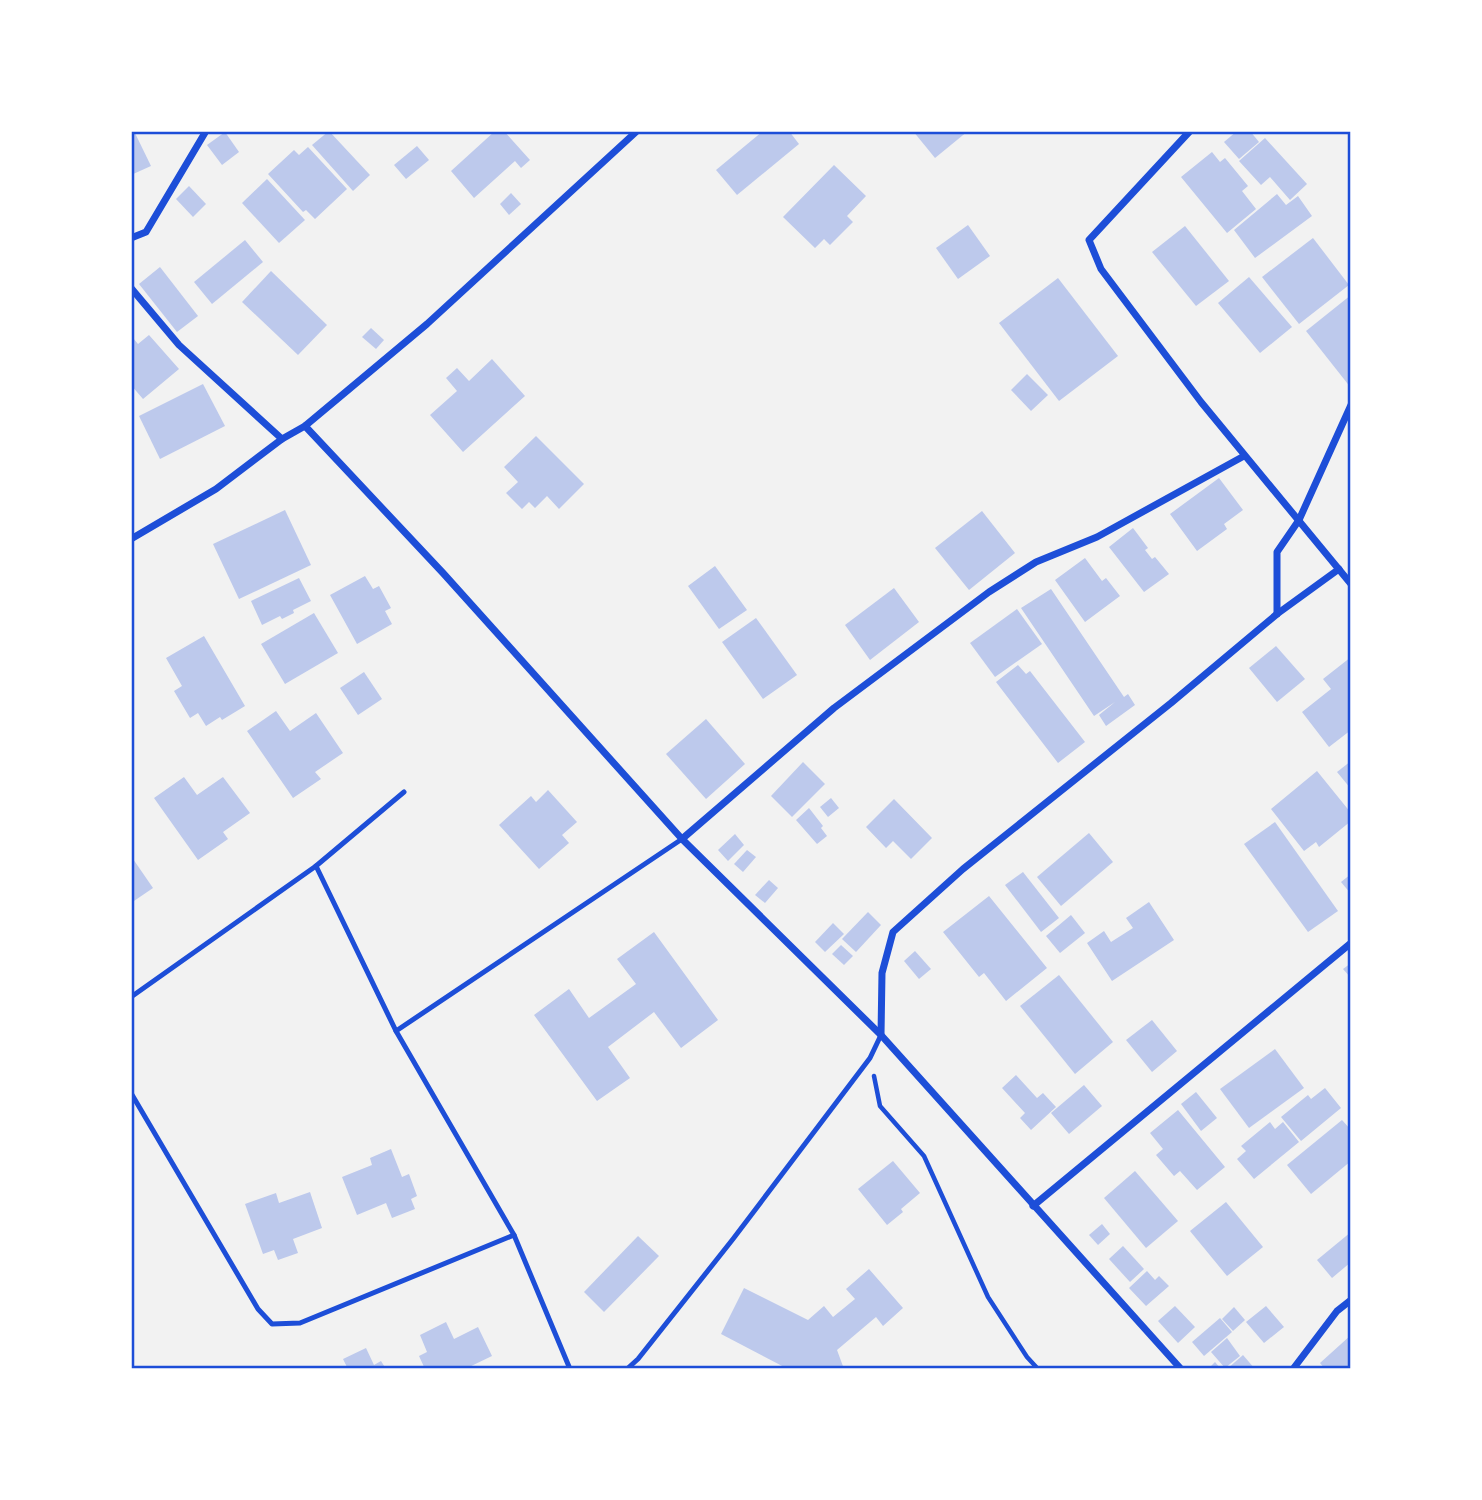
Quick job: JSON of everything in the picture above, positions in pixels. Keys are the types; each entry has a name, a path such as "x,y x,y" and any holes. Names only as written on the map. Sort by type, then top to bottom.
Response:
{"street":[{"path":"131,238 146,232 206,131"},
{"path":"131,539 216,489 282,439 304,426 427,324 637,131"},
{"path":"1190,131 1089,240 1101,269 1244,456 1351,584"},
{"path":"131,288 179,345 282,439"},
{"path":"1277,614 1277,552 1300,520 1351,405"},
{"path":"304,426 443,573 682,839 881,1035 1181,1369"},
{"path":"682,839 834,708 989,592 1036,562 1097,537 1244,456"},
{"path":"881,1035 881,974 893,932 963,869 1171,703 1277,614 1339,569"},
{"path":"1032,1206 1351,943"},
{"path":"1293,1369 1337,1311 1351,1300"}],"lane":[{"path":"131,997 316,866 404,792"},
{"path":"396,1031 682,839"},
{"path":"316,866 396,1031 514,1235 570,1369"},
{"path":"627,1369 638,1359 733,1239 870,1058 881,1035"},
{"path":"131,1093 258,1309 272,1324 300,1323 514,1235"}],"path":[{"path":"870,1058 880,1106 924,1156 988,1297 1027,1357 1038,1369"}],"building":[{"path":"134,131 151,166 131,175 131,132"},
{"path":"329,131 370,175 353,191 312,145"},
{"path":"495,131 504,131 530,160 521,168 515,161 474,198 451,171"},
{"path":"763,131 789,131 799,144 737,195 716,170"},
{"path":"913,131 968,131 935,158"},
{"path":"1237,131 1250,131 1259,142 1239,159 1224,142"},
{"path":"225,132 239,152 222,165 207,145"},
{"path":"1265,138 1307,184 1290,200 1270,177 1261,185 1239,161"},
{"path":"417,146 429,160 406,179 394,165"},
{"path":"308,147 347,189 315,219 306,210 303,212 268,174 294,150 299,155"},
{"path":"1212,152 1220,162 1225,158 1248,186 1242,191 1256,209 1227,233 1181,177"},
{"path":"834,165 866,196 847,216 853,222 830,245 824,239 815,248 783,217"},
{"path":"267,179 305,220 279,243 242,203"},
{"path":"189,186 206,204 193,217 176,199"},
{"path":"511,193 521,204 509,215 500,204"},
{"path":"1277,194 1286,205 1298,196 1312,216 1255,258 1234,230"},
{"path":"968,225 990,256 958,279 936,248"},
{"path":"1185,226 1229,281 1196,306 1152,252"},
{"path":"1313,238 1349,285 1299,324 1262,277"},
{"path":"245,240 263,262 212,304 194,282"},
{"path":"160,267 198,316 177,332 139,284"},
{"path":"271,271 327,325 298,355 242,302"},
{"path":"1249,277 1292,327 1260,353 1218,303"},
{"path":"1058,278 1118,356 1059,401 999,323"},
{"path":"1351,295 1351,388 1306,331"},
{"path":"371,328 384,340 376,349 362,337"},
{"path":"149,335 179,369 143,399 131,385 131,339 138,344"},
{"path":"492,359 525,396 463,452 430,415 457,391 446,378 457,368 469,381"},
{"path":"1027,374 1048,395 1031,411 1011,390"},
{"path":"203,384 225,426 160,459 139,416"},
{"path":"536,436 584,484 559,509 547,496 535,508 529,502 522,509 506,493 518,482 504,467"},
{"path":"1219,478 1243,510 1224,524 1227,529 1197,551 1170,514"},
{"path":"285,510 311,565 239,599 213,544"},
{"path":"982,511 1015,553 969,590 935,548"},
{"path":"1133,528 1148,548 1145,550 1152,559 1155,557 1169,574 1144,592 1109,547"},
{"path":"1085,558 1102,581 1106,578 1120,596 1085,622 1055,580"},
{"path":"715,566 747,610 719,629 688,586"},
{"path":"365,576 373,589 379,586 391,608 385,611 392,624 357,644 330,595"},
{"path":"299,578 311,601 282,619 280,616 262,625 251,601"},
{"path":"894,588 919,622 870,660 845,625"},
{"path":"1051,589 1124,697 1128,694 1135,705 1106,726 1099,715 1115,702 1094,716 1021,608"},
{"path":"1017,609 1042,644 995,677 970,643"},
{"path":"314,613 338,653 285,684 261,644"},
{"path":"756,618 797,675 763,699 722,642"},
{"path":"204,636 245,706 206,726 198,713 190,718 174,691 182,686 166,658"},
{"path":"1276,646 1305,679 1277,702 1249,668"},
{"path":"1351,657 1351,730 1329,747 1302,712 1331,689 1323,679"},
{"path":"1018,665 1026,674 1030,671 1085,742 1058,763 996,682"},
{"path":"364,672 382,699 358,715 340,688"},
{"path":"276,711 290,731 316,713 343,753 315,772 321,779 293,798 247,731"},
{"path":"706,719 745,764 706,799 666,754"},
{"path":"1351,761 1351,789 1337,772"},
{"path":"803,762 825,784 792,817 771,796"},
{"path":"1317,771 1351,813 1351,821 1319,847 1316,842 1304,851 1271,809"},
{"path":"184,777 197,795 223,777 250,813 223,832 228,839 198,860 154,798"},
{"path":"548,790 577,822 562,835 569,843 539,869 499,825 531,796 536,802"},
{"path":"831,798 839,808 828,817 820,807"},
{"path":"894,799 932,838 911,859 893,841 886,848 866,827"},
{"path":"809,808 827,836 817,844 796,820"},
{"path":"1275,822 1338,911 1308,932 1244,844"},
{"path":"1089,833 1113,862 1061,906 1037,877"},
{"path":"735,834 744,845 728,861 718,850"},
{"path":"747,850 756,857 743,872 734,864"},
{"path":"131,856 153,888 131,903"},
{"path":"1023,872 1059,918 1041,932 1005,885"},
{"path":"1351,874 1351,894 1341,882"},
{"path":"769,880 778,888 765,903 755,895"},
{"path":"989,896 1047,968 1006,1001 984,973 979,977 943,932"},
{"path":"1149,902 1174,940 1112,981 1087,943 1104,931 1111,942 1133,928 1126,918"},
{"path":"868,912 881,925 856,952 842,939"},
{"path":"1071,915 1085,933 1060,953 1046,936"},
{"path":"833,923 844,934 825,952 815,942"},
{"path":"654,932 718,1020 681,1048 654,1012 608,1047 630,1078 597,1101 534,1015 569,989 589,1018 636,984 617,959"},
{"path":"841,945 853,956 844,965 832,954"},
{"path":"915,951 931,969 919,979 904,961"},
{"path":"1351,963 1351,978 1343,969"},
{"path":"1059,975 1113,1042 1075,1074 1020,1006"},
{"path":"1152,1020 1177,1051 1152,1072 1126,1040"},
{"path":"1275,1049 1304,1088 1249,1128 1220,1089"},
{"path":"1016,1075 1037,1098 1043,1093 1056,1107 1031,1130 1020,1118 1025,1113 1002,1088"},
{"path":"1084,1085 1102,1106 1069,1134 1051,1113"},
{"path":"1325,1088 1341,1108 1301,1141 1281,1117 1308,1095 1311,1099"},
{"path":"1196,1092 1217,1118 1201,1131 1181,1104"},
{"path":"1178,1110 1225,1167 1197,1190 1180,1171 1174,1176 1156,1155 1163,1149 1150,1133"},
{"path":"1342,1120 1351,1130 1351,1161 1311,1194 1287,1165"},
{"path":"1270,1122 1275,1129 1283,1122 1299,1142 1254,1179 1237,1159 1246,1151 1241,1146"},
{"path":"391,1149 402,1177 409,1174 417,1196 411,1199 415,1209 392,1218 386,1203 357,1215 342,1177 372,1165 370,1158"},
{"path":"893,1161 920,1193 887,1225 858,1189"},
{"path":"1135,1171 1178,1221 1146,1248 1104,1198"},
{"path":"310,1192 322,1228 293,1239 298,1253 278,1260 274,1250 263,1254 245,1204 276,1193 279,1203"},
{"path":"1226,1202 1263,1247 1227,1276 1190,1231"},
{"path":"1102,1224 1110,1234 1098,1245 1089,1235"},
{"path":"1351,1232 1351,1262 1332,1278 1317,1260"},
{"path":"638,1236 659,1256 604,1312 584,1292"},
{"path":"1123,1246 1144,1269 1130,1282 1109,1259"},
{"path":"869,1269 903,1308 883,1326 876,1317 837,1350 844,1369 788,1369 721,1334 744,1288 808,1320 824,1306 833,1317 855,1299 846,1289"},
{"path":"1147,1271 1155,1280 1159,1276 1169,1286 1146,1306 1129,1288"},
{"path":"1175,1306 1195,1327 1178,1343 1158,1321"},
{"path":"1266,1306 1284,1327 1264,1343 1246,1322"},
{"path":"1234,1307 1245,1320 1233,1331 1222,1319"},
{"path":"1220,1318 1232,1332 1204,1356 1192,1342"},
{"path":"446,1322 454,1339 478,1327 492,1356 465,1369 425,1369 419,1356 427,1352 420,1335"},
{"path":"1351,1335 1351,1368 1325,1369 1320,1363"},
{"path":"1227,1338 1240,1356 1225,1368 1211,1352"},
{"path":"366,1348 374,1365 381,1361 386,1369 348,1369 343,1359"},
{"path":"1243,1355 1255,1369 1227,1369"},
{"path":"1215,1362 1221,1369 1208,1369"}]}
